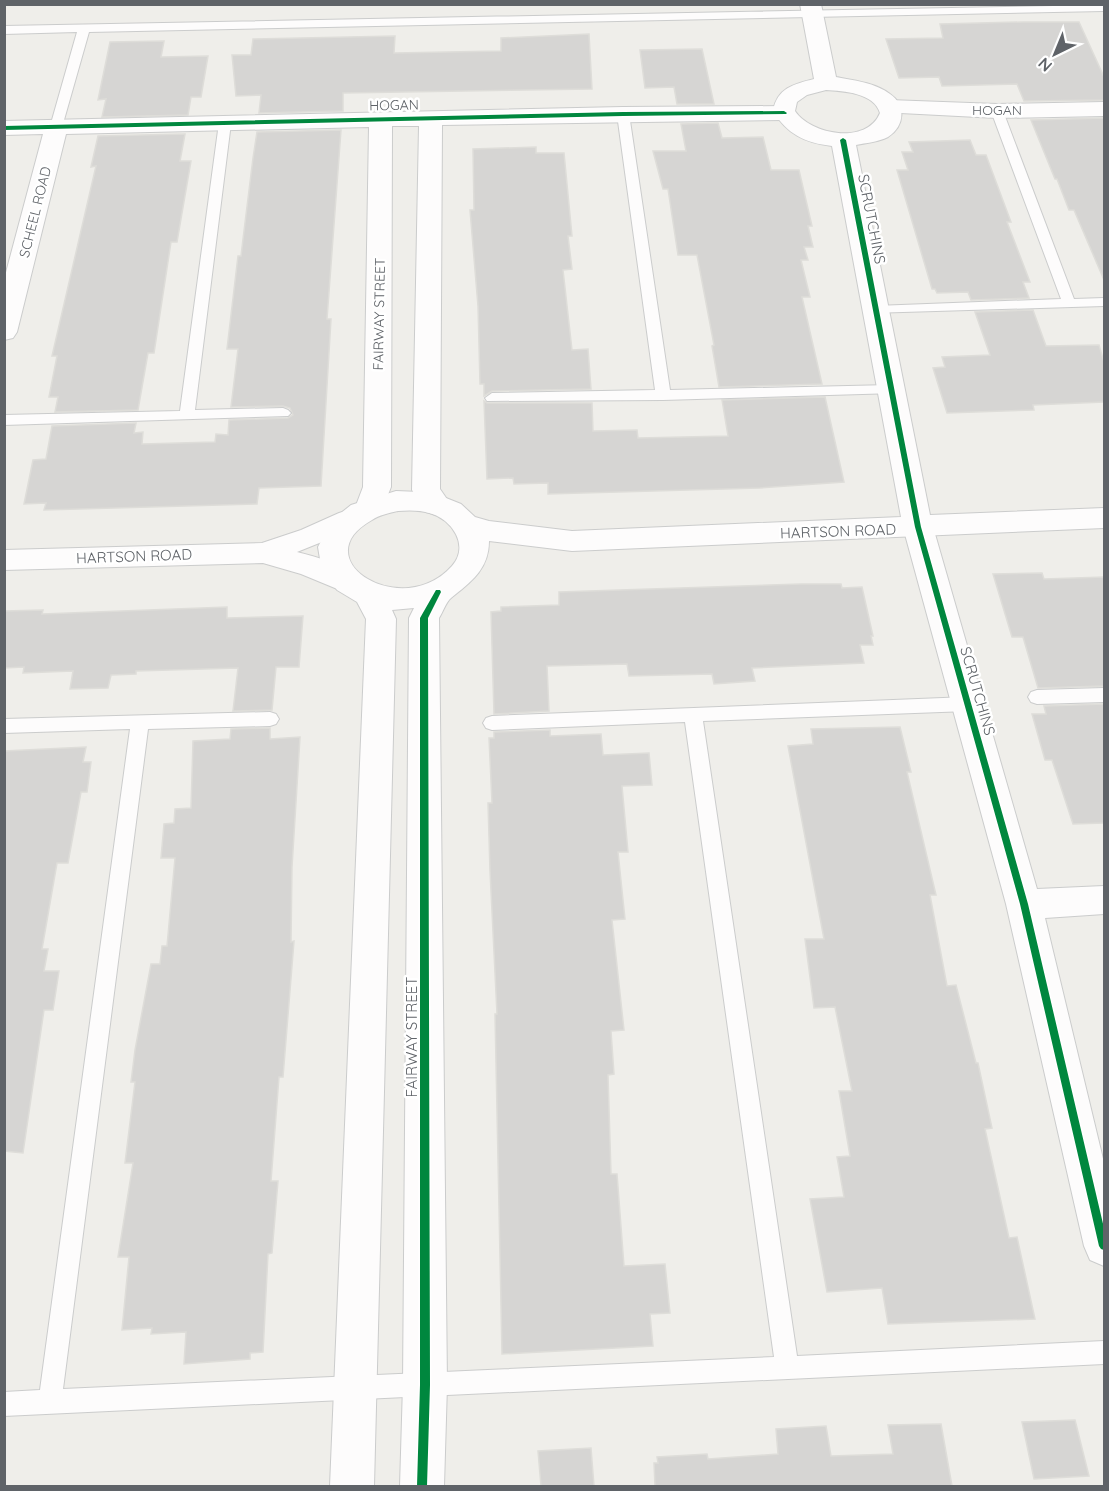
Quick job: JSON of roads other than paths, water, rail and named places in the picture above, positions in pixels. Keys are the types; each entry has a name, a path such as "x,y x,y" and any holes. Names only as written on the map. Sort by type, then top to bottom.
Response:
{"street":[{"path":"812,9 826,84"},
{"path":"826,84 858,87 883,99 889,108 891,117 886,126 876,134 861,139 843,140 826,139 798,129 788,121 784,113 784,104 789,96 811,86 826,84"},
{"name":"HOGAN","path":"889,108 997,111 1104,109"},
{"name":"HOGAN","path":"4,128 623,114 784,113"},
{"path":"431,118 426,490 436,505"},
{"name":"FAIRWAY STREET","path":"359,514 377,487 381,119"},
{"name":"SCHEEL ROAD","path":"4,332 56,127"},
{"name":"SCRUTCHINS","path":"843,140 918,528 1024,904 1104,1246"},
{"path":"352,1486 381,619 358,588 335,566 332,546 341,528 359,514 396,501 436,505 457,516 465,524 474,541 472,560 467,570 438,592 410,599 396,599 358,588"},
{"name":"HARTSON ROAD","path":"4,560 263,553 311,537 359,514"},
{"name":"HARTSON ROAD","path":"465,524 488,531 572,541 918,528 1104,518"},
{"name":"HARTSON ROAD","path":"467,570 493,558 572,541"},
{"name":"HARTSON ROAD","path":"263,553 312,567 358,588"},
{"name":"FAIRWAY STREET","path":"422,1486 425,1385 424,618 438,592"},
{"path":"1024,904 1104,900"}],"lane":[{"path":"4,30 812,9 1104,9"},
{"path":"56,127 84,29"},
{"path":"997,111 1069,303"},
{"path":"623,114 663,395"},
{"path":"187,416 225,123"},
{"path":"875,310 1104,302"},
{"path":"492,398 891,390"},
{"path":"4,420 283,413"},
{"path":"1037,697 1104,695"},
{"path":"492,723 968,704"},
{"path":"693,716 787,1368"},
{"path":"4,726 270,719"},
{"path":"50,1402 140,723"},
{"path":"4,1404 1104,1353"}]}
